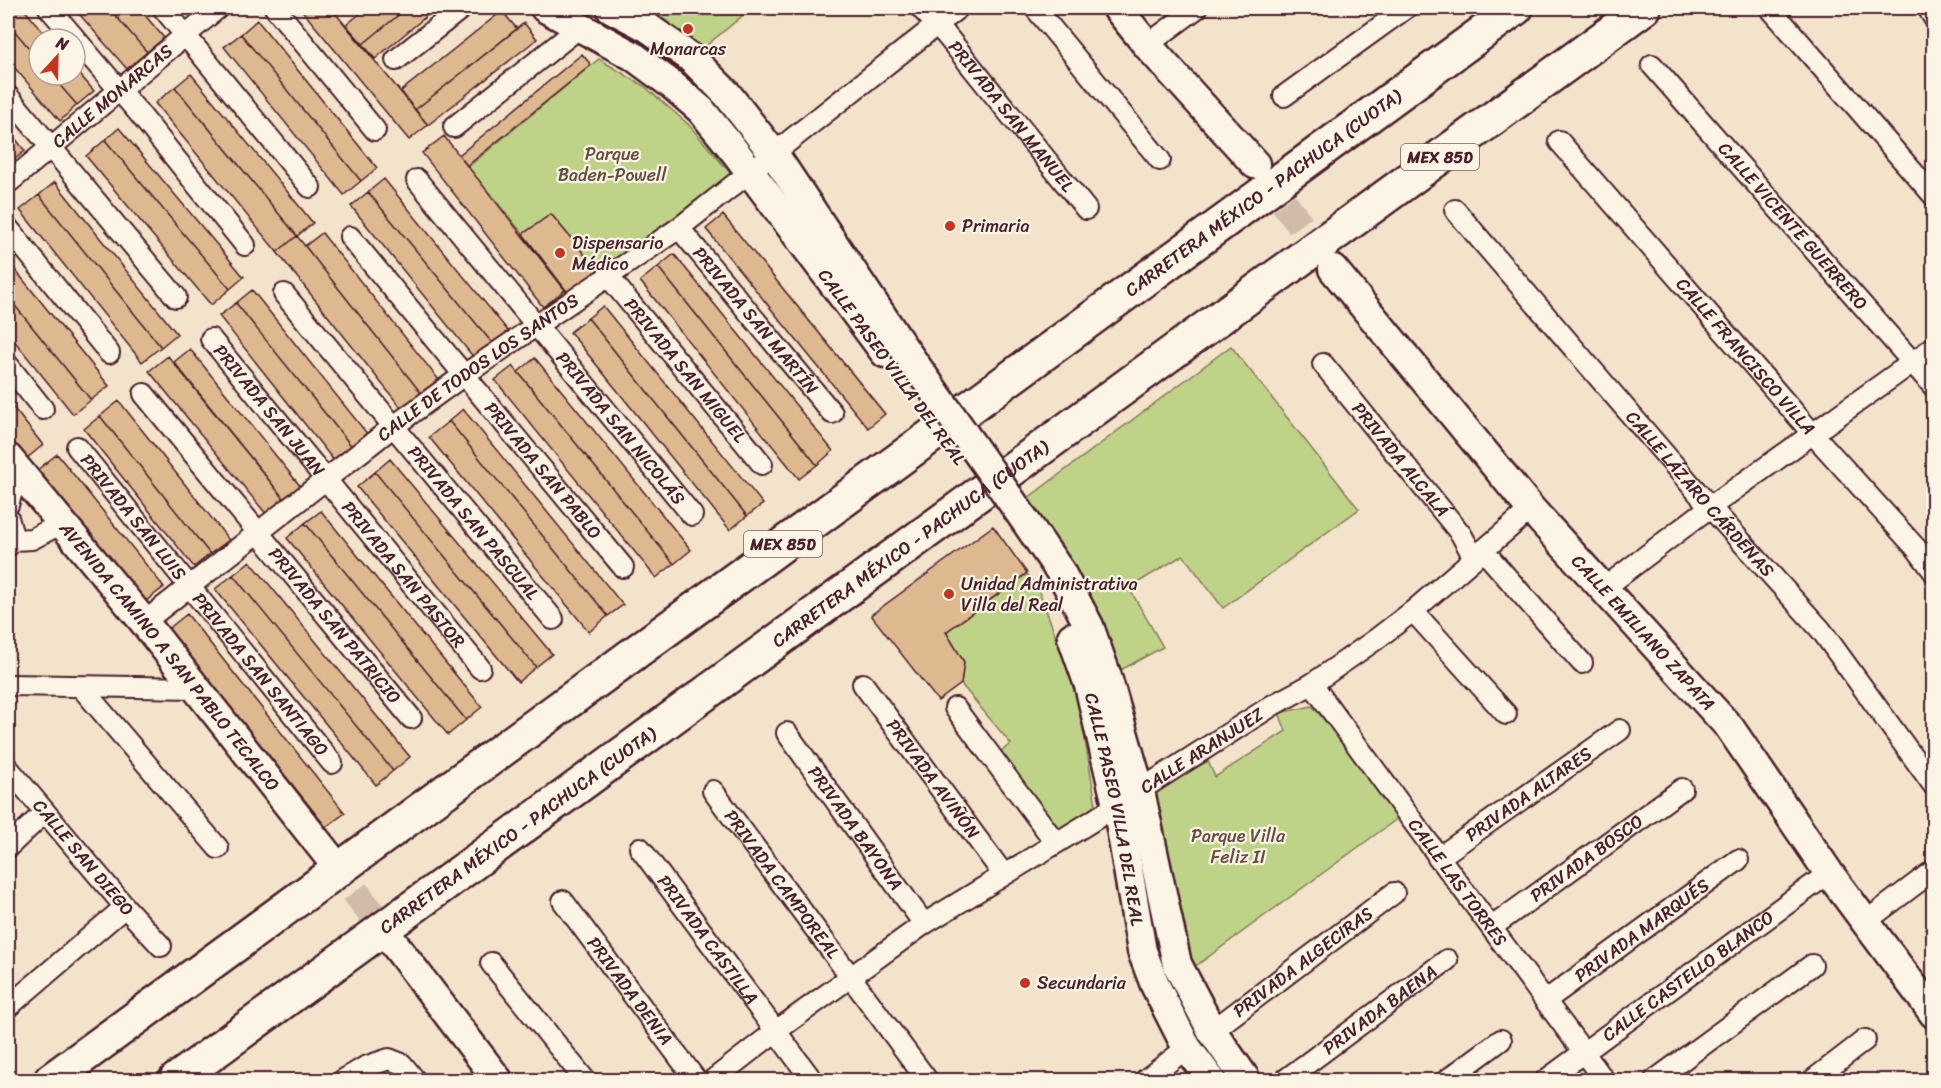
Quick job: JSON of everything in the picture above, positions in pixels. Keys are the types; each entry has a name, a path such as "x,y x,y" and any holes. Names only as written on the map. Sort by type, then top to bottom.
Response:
{"highway":[{"name":"CARRETERA MÉXICO - PACHUCA (CUOTA)","path":"51,1080 1516,8"},
{"name":"CARRETERA MÉXICO - PACHUCA (CUOTA)","path":"177,1080 1644,8"}],"street":[{"path":"49,8 245,245"},
{"path":"163,8 310,187"},
{"name":"CALLE MONARCAS","path":"8,183 218,8"},
{"path":"275,8 375,130"},
{"path":"396,60 462,8"},
{"name":"CALLE PASEO VILLA DEL REAL","path":"545,8 633,56 701,110 892,348 1000,501 1047,583 1074,642 1129,798 1177,964 1212,1031 1246,1080"},
{"name":"CALLE PASEO VILLA DEL REAL","path":"611,8 647,27 691,58 727,94 774,154 892,348"},
{"name":"PRIVADA SAN MANUEL","path":"921,8 1086,209"},
{"name":"CALLE DE TODOS LOS SANTOS","path":"144,622 394,426 464,375 680,228 958,8"},
{"path":"1035,8 1160,160"},
{"path":"1117,8 1147,45 1255,164"},
{"path":"1147,45 1197,8"},
{"path":"1284,96 1406,8"},
{"path":"1770,8 1934,196"},
{"path":"1928,8 1934,18"},
{"path":"454,127 579,27"},
{"name":"CALLE VICENTE GUERRERO","path":"1652,65 1934,387"},
{"path":"8,96 176,297"},
{"name":"CALLE FRANCISCO VILLA","path":"1559,141 1812,433 1916,548 1934,572"},
{"name":"PRIVADA SAN NICOLÁS","path":"417,180 692,515"},
{"name":"CALLE LÁZARO CÁRDENAS","path":"1455,210 1710,507 1821,630 1934,786"},
{"path":"8,228 109,353"},
{"name":"PRIVADA SAN MARTÍN","path":"680,228 832,413"},
{"name":"PRIVADA SAN PABLO","path":"350,237 623,567"},
{"name":"CALLE EMILIANO ZAPATA","path":"1333,269 1531,509 1730,728 1829,873 1934,1014"},
{"name":"PRIVADA SAN MIGUEL","path":"608,276 762,464"},
{"name":"PRIVADA SAN PASCUAL","path":"284,294 553,619"},
{"name":"PRIVADA SAN JUAN","path":"211,339 327,480"},
{"path":"1603,589 1710,507 1934,347"},
{"name":"PRIVADA ALCALÁ","path":"1323,364 1478,554 1582,663"},
{"path":"8,365 43,409"},
{"name":"PRIVADA SAN PATRICIO","path":"144,394 411,718"},
{"name":"PRIVADA SAN LUIS","path":"77,447 191,587"},
{"path":"8,505 13,465"},
{"name":"AVENIDA CAMINO A SAN PABLO TECALCO","path":"13,465 198,688 330,858"},
{"name":"PRIVADA SAN PASTOR","path":"327,480 480,669"},
{"name":"CALLE ARANJUEZ","path":"713,1080 850,975 924,924 1129,798 1273,705 1312,684 1413,611 1531,509"},
{"path":"8,518 11,543 32,539 62,523"},
{"name":"PRIVADA SAN SANTIAGO","path":"191,587 332,763"},
{"path":"1413,611 1506,714"},
{"name":"PRIVADA AVIÑÓN","path":"863,684 1004,875"},
{"name":"CALLE LAS TORRES","path":"1312,684 1438,858 1492,927 1604,1080"},
{"path":"8,685 198,688"},
{"path":"81,687 218,848"},
{"path":"955,708 1056,843"},
{"name":"PRIVADA ALTARES","path":"1438,858 1620,730"},
{"name":"PRIVADA BAYONA","path":"787,733 924,924"},
{"name":"CALLE SAN DIEGO","path":"8,768 44,813 161,946"},
{"name":"PRIVADA BOSCO","path":"1492,927 1682,789"},
{"name":"PRIVADA CAMPOREAL","path":"713,791 927,1080"},
{"name":"CALLE PASEO VILLA DEL REAL","path":"1129,798 1142,951 1155,985 1187,1048 1211,1080"},
{"path":"8,847 44,813"},
{"name":"PRIVADA CASTILLA","path":"640,848 812,1080"},
{"name":"PRIVADA MARQUÉS","path":"1545,1000 1738,860"},
{"path":"1865,922 1934,870"},
{"name":"CALLE CASTELLO BLANCO","path":"1546,1080 1829,873"},
{"name":"PRIVADA ALGECIRAS","path":"1212,1031 1394,893"},
{"name":"PRIVADA DENIA","path":"563,901 696,1080"},
{"path":"8,1007 125,907"},
{"path":"386,933 498,1080"},
{"name":"PRIVADA BAENA","path":"1285,1080 1447,960"},
{"path":"491,963 585,1080"},
{"path":"1655,1080 1812,965"},
{"path":"1447,1080 1501,1040"},
{"path":"1813,1080 1866,1040"},
{"path":"1145,1080 1187,1048"},
{"path":"343,1080 389,1059 402,1064 415,1080"}],"green space":[{"name":"Monarcas","path":"613,8 752,8 691,58"},
{"name":"Parque Baden-Powell","path":"599,59 644,86 688,124 733,176 598,271 551,214 523,234 468,167"},
{"path":"1231,346 1359,509 1223,608 1183,555 1129,588 1163,647 1108,677 1016,507"},
{"path":"1027,574 1039,591 1077,693 1096,805 1050,838 994,756 1011,744 961,684 964,662 946,632"},
{"name":"Parque Villa Feliz II","path":"1312,706 1405,813 1193,968 1150,793 1208,761 1215,777 1286,731 1279,713"}],"building":[{"path":"8,8 23,8 39,27 27,27 27,46 8,23"},
{"path":"74,8 109,8 147,52 127,69"},
{"path":"109,8 139,8 164,38 147,52"},
{"path":"300,8 331,8 428,125 409,140"},
{"path":"367,8 407,8 363,44 346,25"},
{"path":"407,8 436,8 375,59 363,44"},
{"path":"502,11 517,29 415,110 401,91"},
{"path":"257,20 377,168 361,181 241,34"},
{"path":"8,23 27,46 27,82 8,60"},
{"path":"524,23 537,39 428,125 415,110"},
{"path":"241,34 361,181 344,195 224,47"},
{"path":"582,54 591,65 467,166 459,155"},
{"path":"191,74 313,223 297,236 175,87"},
{"path":"87,83 94,91 77,105 61,87 87,87"},
{"path":"31,87 61,87 77,105 60,121"},
{"path":"175,87 297,236 277,252 155,103"},
{"path":"119,128 244,277 230,289 105,140"},
{"path":"8,129 25,151 9,164 8,161"},
{"path":"444,136 565,290 543,307 422,153"},
{"path":"105,140 230,289 211,305 86,156"},
{"path":"384,179 509,332 493,344 368,192"},
{"path":"55,182 177,334 161,347 39,195"},
{"path":"368,192 493,344 475,359 351,206"},
{"path":"39,195 161,347 142,362 20,210"},
{"name":"Dispensario Médico","path":"551,214 598,271 569,294 523,234"},
{"path":"723,215 885,414 868,428 706,229"},
{"path":"322,233 439,380 421,393 305,246"},
{"path":"297,236 421,393 402,409 277,252"},
{"path":"674,254 833,451 817,465 658,267"},
{"path":"8,261 109,386 91,400 8,297"},
{"path":"658,267 817,465 799,479 640,281"},
{"path":"252,290 369,436 353,448 236,303"},
{"path":"8,297 91,400 73,414 8,333"},
{"path":"236,303 353,448 335,462 219,316"},
{"path":"603,306 763,504 747,516 588,318"},
{"path":"588,318 747,516 730,530 570,332"},
{"path":"190,349 301,487 285,500 174,362"},
{"path":"168,356 285,500 267,515 149,371"},
{"path":"535,358 691,550 674,564 518,372"},
{"path":"513,366 674,564 656,578 495,380"},
{"path":"8,401 43,445 26,459 8,436"},
{"path":"119,401 229,540 210,554 100,416"},
{"path":"463,409 623,605 608,616 449,421"},
{"path":"100,416 210,554 194,567 84,429"},
{"path":"449,421 608,616 589,632 429,437"},
{"path":"57,454 164,587 142,604 36,471"},
{"path":"390,459 552,654 536,667 375,472"},
{"path":"375,472 536,667 518,682 357,487"},
{"path":"321,511 482,707 466,720 305,523"},
{"path":"305,523 466,720 448,735 287,538"},
{"name":"Unidad Administrativa Villa del Real","path":"993,526 1027,573 946,632 964,662 961,684 938,701 871,615"},
{"path":"250,561 410,757 393,771 233,575"},
{"path":"233,575 393,771 376,785 215,589"},
{"path":"187,614 345,813 326,827 168,629"}],"tunnel":[{"path":"1259,169 1330,265"},
{"path":"330,858 386,933"}],"place":[{"name":"Monarcas","path":"688,29"},
{"name":"Primaria","path":"950,226"},
{"name":"Dispensario Médico","path":"560,253"},
{"name":"Unidad Administrativa Villa del Real","path":"949,594"},
{"name":"Secundaria","path":"1025,983"}]}
